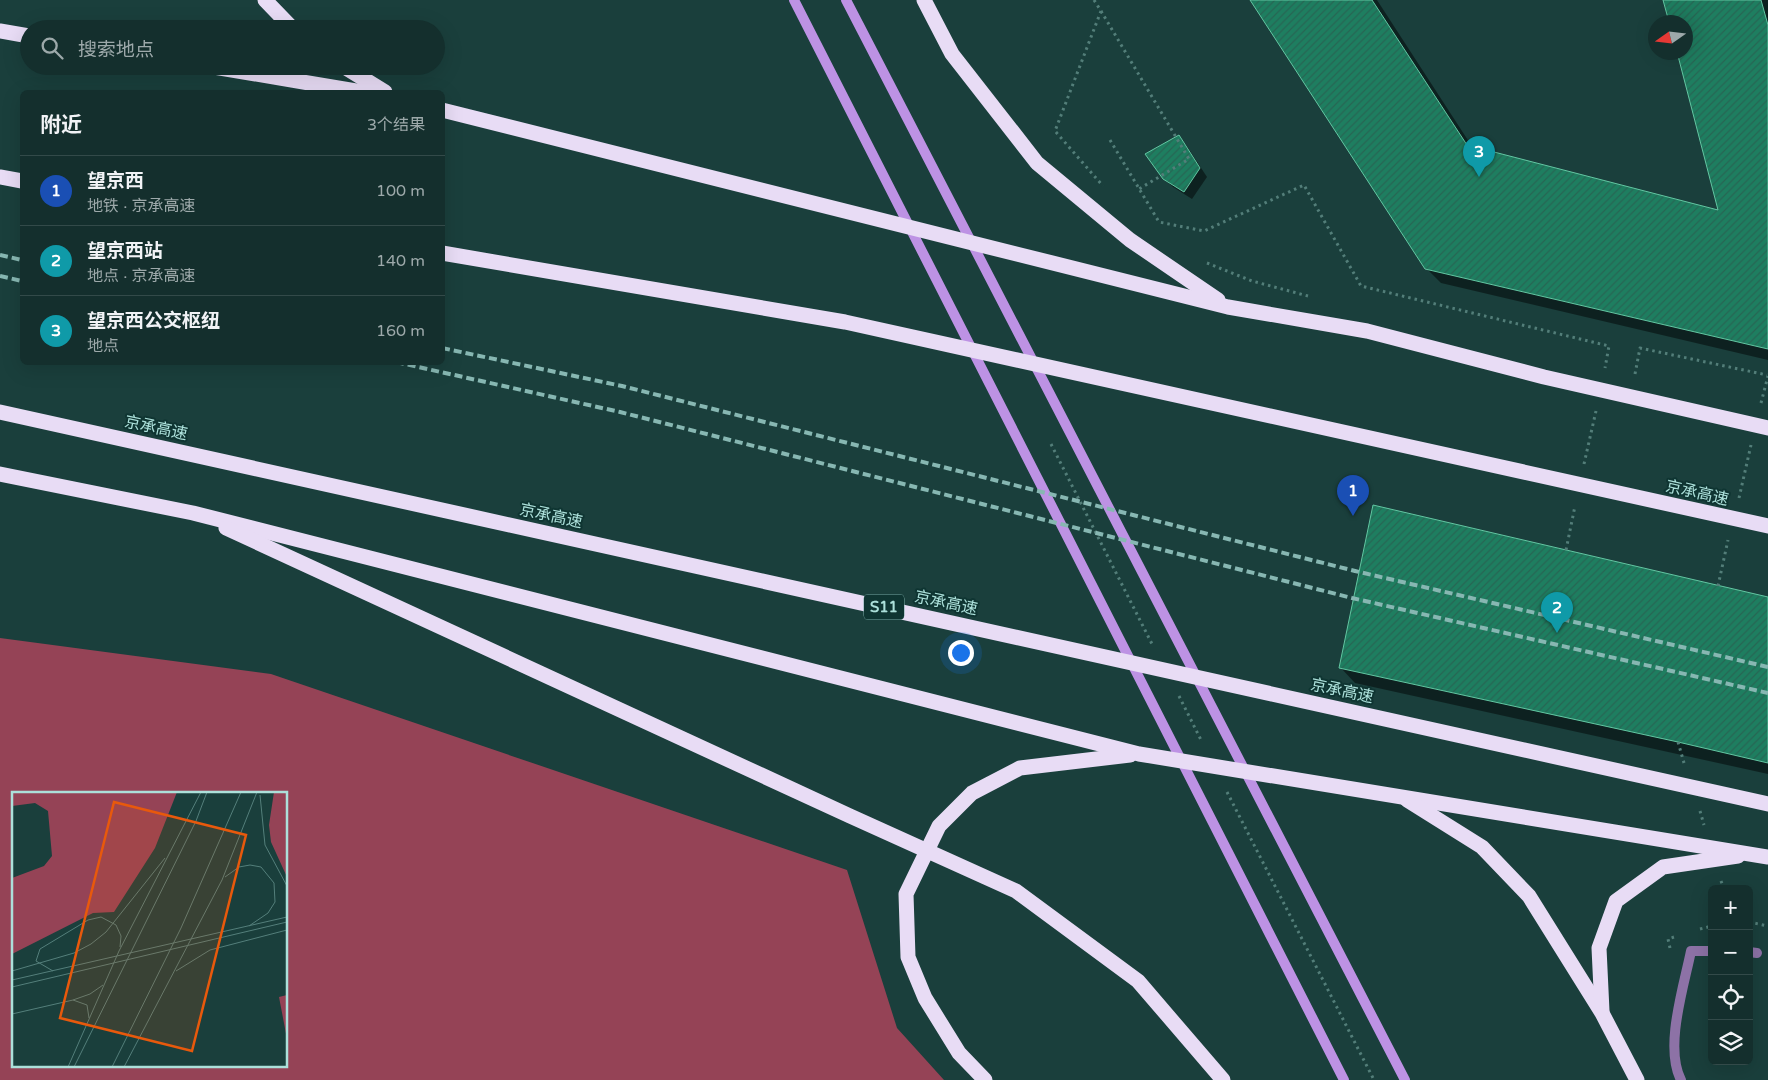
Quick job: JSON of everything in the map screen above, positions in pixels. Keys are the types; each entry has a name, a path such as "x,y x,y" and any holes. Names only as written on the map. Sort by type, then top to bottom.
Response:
{"highway":[{"path":"265,0 284,20"},
{"path":"924,0 952,54 1036,163 1130,240 1228,306"},
{"path":"0,31 20,34"},
{"path":"261,75 350,90"},
{"path":"358,75 382,90"},
{"path":"445,111 1228,306 1367,332 1544,376 1768,428"},
{"path":"0,177 20,181"},
{"name":"京承高速","path":"445,254 845,322 1768,526"},
{"name":"京承高速","path":"0,412 1768,804"},
{"path":"0,474 193,512 1139,754 1761,855"},
{"path":"193,512 1016,891 1138,981 1223,1080"},
{"path":"985,1080 959,1053 925,998 908,957 906,894 939,826 972,793 1020,768 1139,754"},
{"path":"1402,797 1482,847 1529,896 1602,1013 1637,1080"},
{"path":"1602,1013 1599,948 1616,901 1664,867 1761,855"}],"main road":[{"path":"794,0 1344,1080"},
{"path":"846,0 1406,1080"}],"street":[{"path":"1681,1080 1678,1074 1674,1050 1675,1032 1691,951 1708,951"}],"path":[{"path":"1094,0 1189,159 1139,189"},
{"path":"1101,11 1055,130 1105,188"},
{"path":"1110,140 1159,222 1204,231 1304,185 1361,286 1609,346 1603,376"},
{"path":"1206,263 1252,280 1315,298"},
{"path":"1640,348 1768,376 1761,404"},
{"path":"1582,472 1597,404"},
{"path":"1738,500 1752,442"},
{"path":"1566,550 1576,501"},
{"path":"1718,586 1729,538"},
{"path":"1678,742 1686,769"},
{"path":"1698,806 1706,834"},
{"path":"1721,880 1723,885"},
{"path":"1753,923 1768,926"}],"shaded area":[{"path":"0,638 271,674 847,870 897,1028 944,1080 0,1080"}],"building":[{"path":"1250,0 1372,0 1467,145 1718,210 1679,60 1693,60 1693,15 1667,15 1663,0 1761,0 1768,25 1768,349 1425,269"},
{"path":"1179,135 1200,168 1184,192 1163,179 1145,154"},
{"path":"1373,505 1768,597 1768,763 1339,668"}],"railway":[{"path":"0,255 20,260"},
{"path":"0,276 20,281"},
{"path":"445,349 622,386 1355,571 1768,667"},
{"path":"409,365 620,412 1352,598 1768,693"}],"place":[{"name":"望京西公交枢纽","path":"1479,177"},
{"name":"望京西","path":"1353,516"},
{"name":"望京西站","path":"1557,633"}]}
